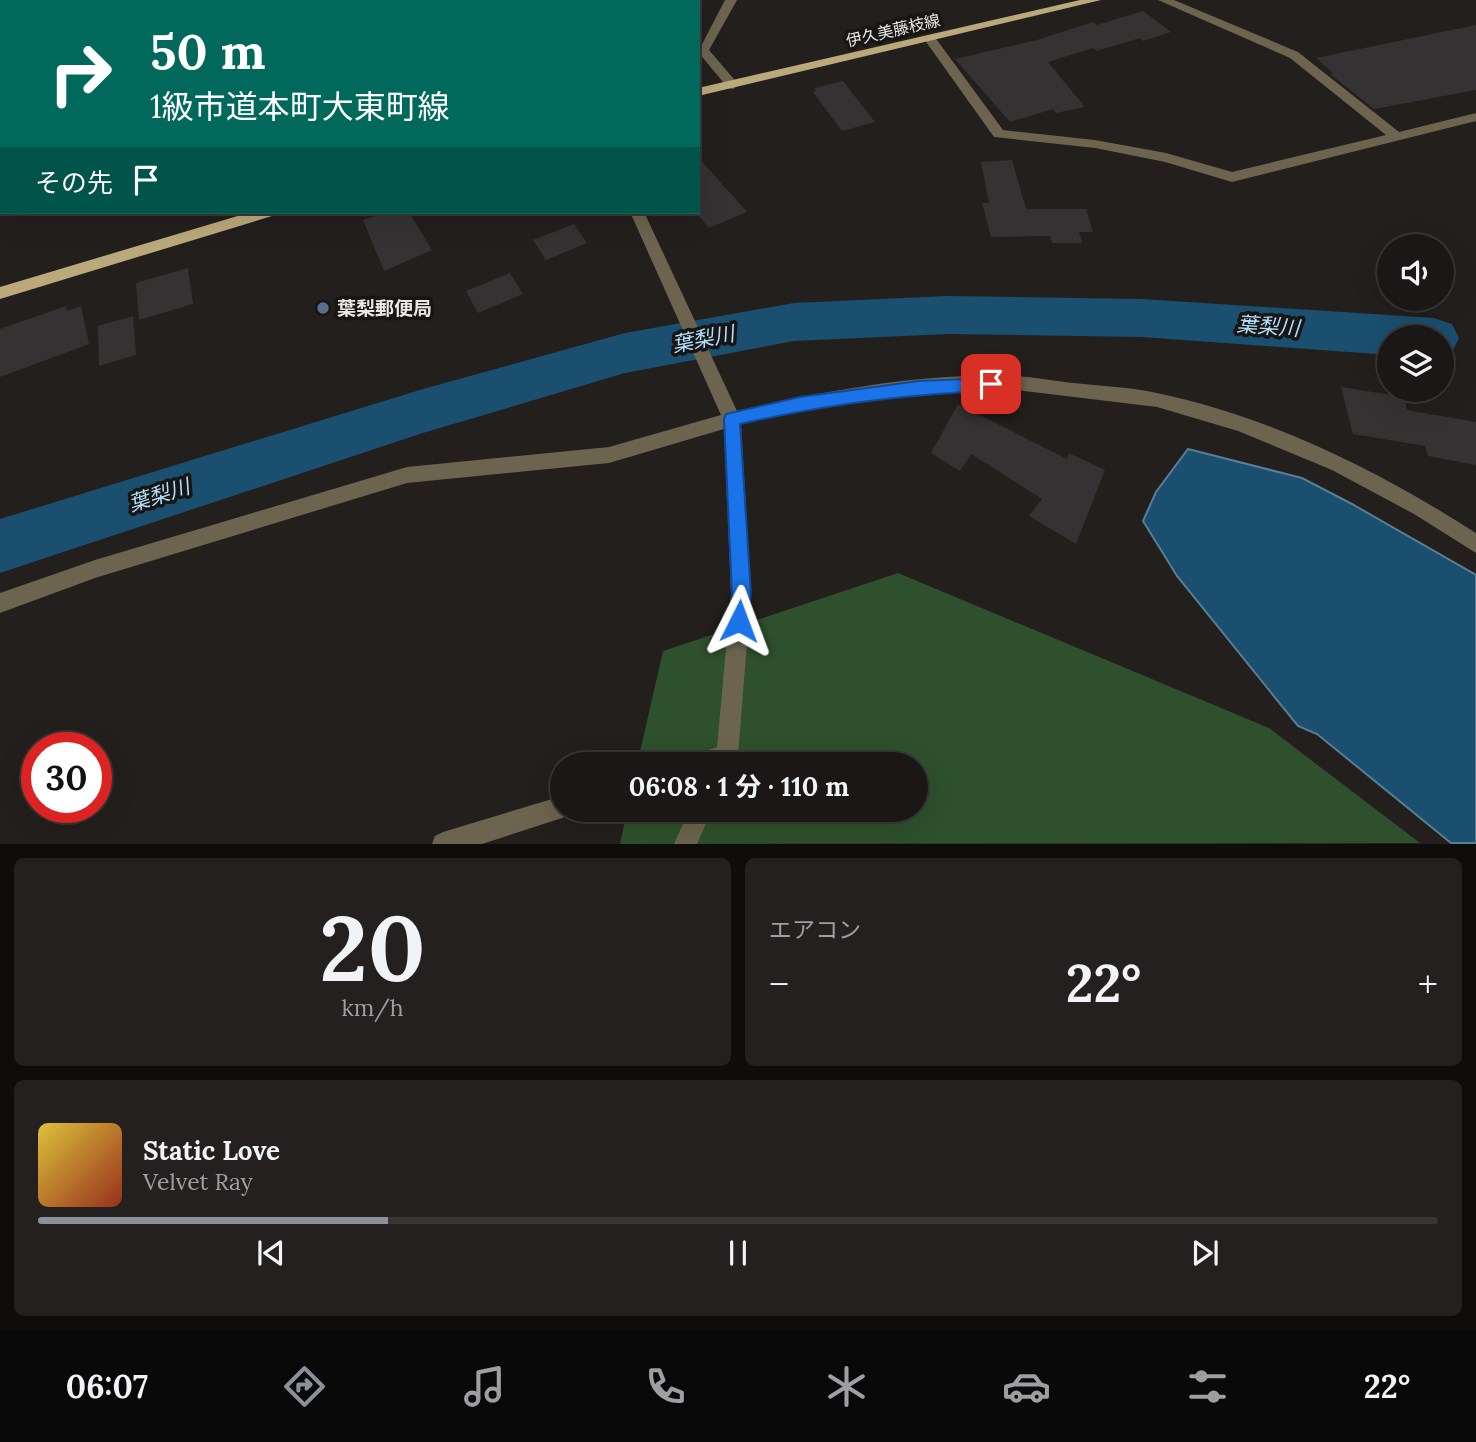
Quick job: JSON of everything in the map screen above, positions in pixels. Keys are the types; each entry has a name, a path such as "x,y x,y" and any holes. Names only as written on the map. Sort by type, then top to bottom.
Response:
{"main road":[{"name":"伊久美藤枝線","path":"700,92 1086,1"},
{"path":"0,293 260,214"}],"street":[{"path":"730,0 703,50 733,85"},
{"path":"1164,0 1294,55 1397,136"},
{"path":"930,39 999,135 1107,146 1166,158 1232,177 1476,117"},
{"path":"638,214 732,419 741,594 726,752"},
{"path":"0,603 95,569 407,475 609,455 732,419 800,404 919,387 1015,383 1157,400 1241,425 1338,464 1420,508 1476,544"},
{"path":"443,844 550,811"},
{"path":"685,844 695,822"}],"green space":[{"path":"898,573 1269,728 1420,843 620,844 625,822 928,822 928,752 640,752 663,651"}],"water":[{"path":"1188,449 1302,478 1476,575 1476,843 1451,843 1317,734 1298,726 1177,576 1143,521 1156,492"}],"building":[{"path":"1143,11 1171,32 1096,51 1093,48 1048,62 1085,107 1056,113 1053,109 1010,122 955,59 1037,40 1093,22 1097,25"},
{"path":"1476,25 1476,90 1374,109 1330,74 1333,73 1316,58"},
{"path":"843,81 875,122 842,131 813,92 816,91 814,88"},
{"path":"700,159 747,212 709,228 698,215"},
{"path":"1012,160 1026,209 1086,209 1093,232 1079,232 1082,243 1052,243 1050,236 991,237 982,203 989,203 981,162"},
{"path":"380,214 410,214 432,250 384,271 363,220"},
{"path":"574,224 587,243 546,260 533,240"},
{"path":"188,268 193,304 139,320 136,283"},
{"path":"510,273 523,294 478,313 466,291"},
{"path":"66,306 67,311 81,306 89,344 0,377 0,329"},
{"path":"133,316 136,355 99,366 98,326"},
{"path":"1341,387 1377,393 1377,402 1405,402 1407,410 1476,422 1476,465 1428,456 1425,446 1353,434"},
{"path":"958,404 1067,459 1069,453 1105,470 1076,544 1029,516 1042,499 971,454 960,471 931,453"}],"waterway":[{"name":"葉梨川","path":"0,546 423,411 625,353 794,322 947,315 1142,318 1377,334"}],"place":[{"name":"葉梨郵便局","path":"323,308"}],"route":[{"path":"739,621 741,594 732,419 800,404 919,387 991,384"}]}
